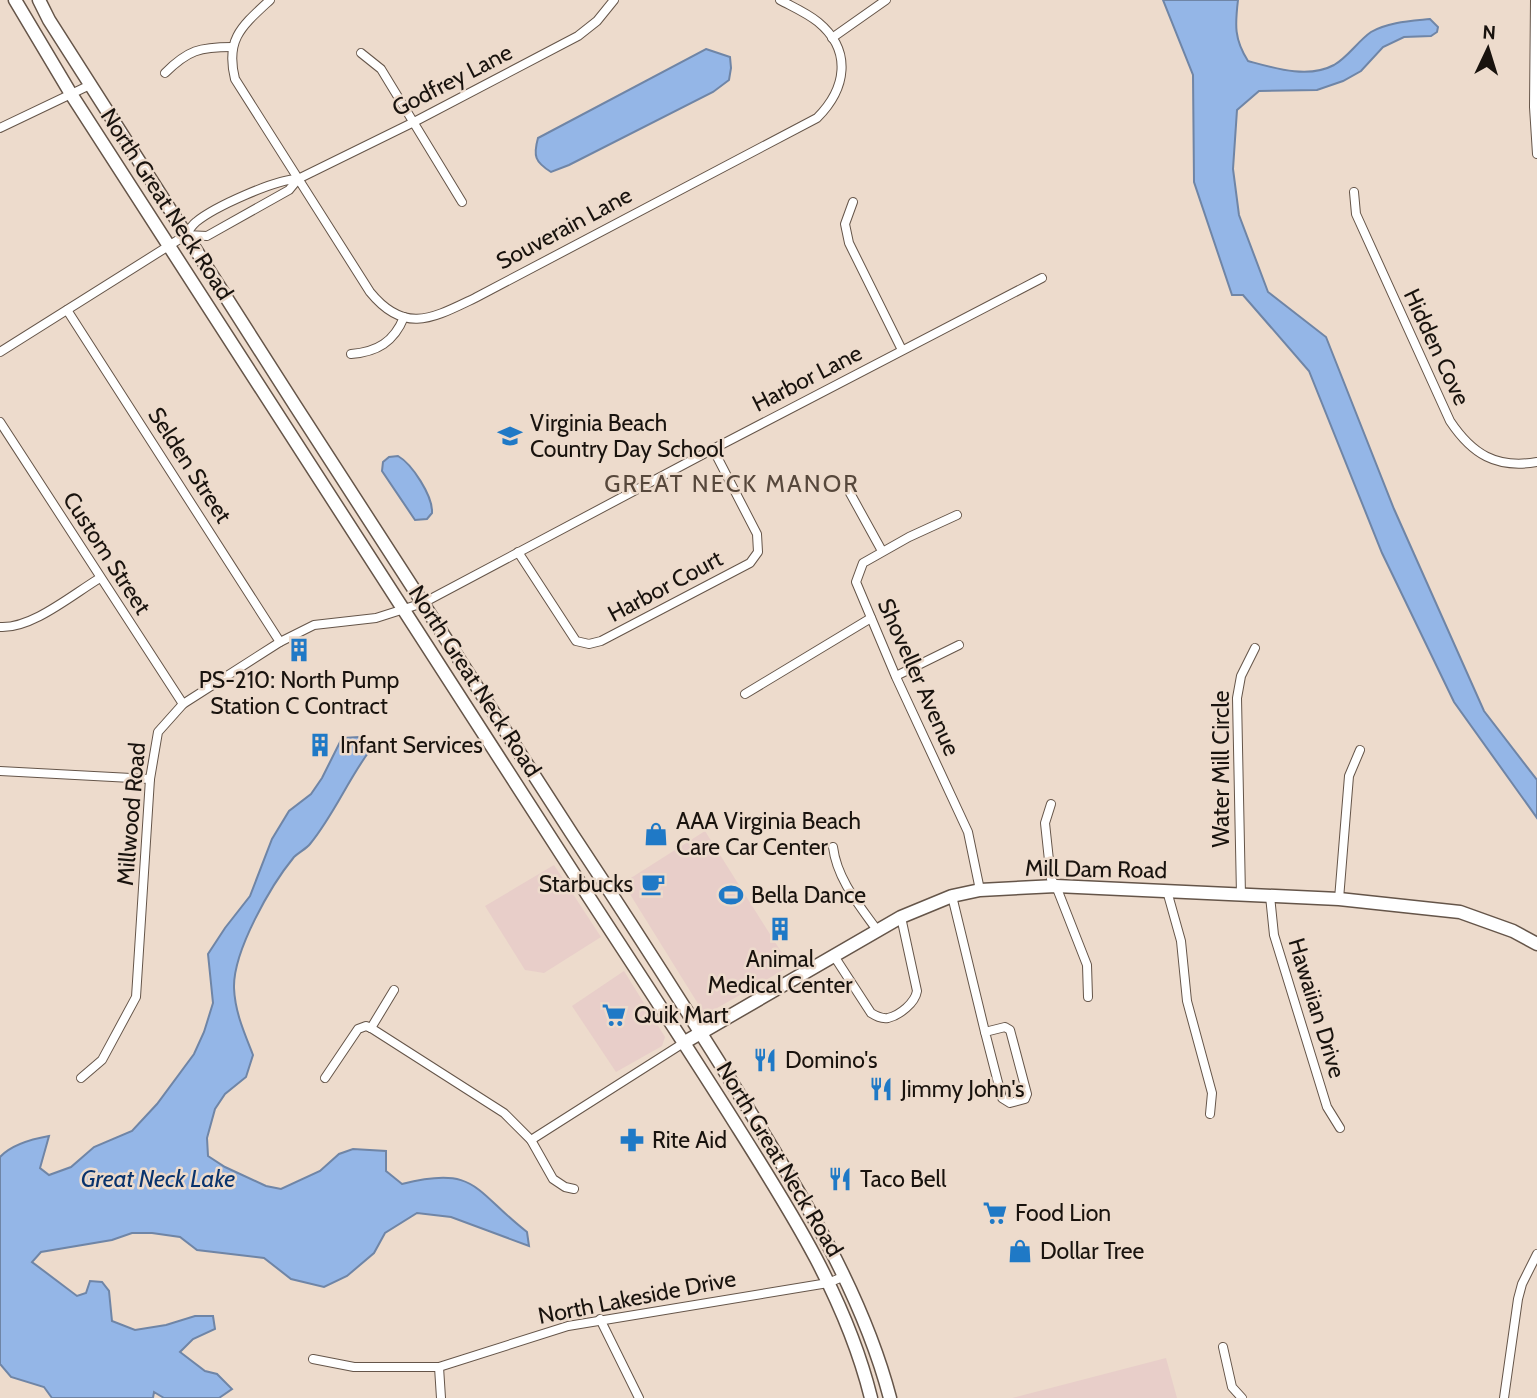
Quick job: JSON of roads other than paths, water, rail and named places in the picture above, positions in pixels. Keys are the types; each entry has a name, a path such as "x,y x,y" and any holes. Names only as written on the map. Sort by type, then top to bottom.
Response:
{"main road":[{"name":"North Great Neck Road","path":"15,0 71,94 585,892 685,1042 792,1213 845,1318 871,1398"},
{"name":"North Great Neck Road","path":"39,0 90,85 776,1153 845,1276 885,1378 890,1398"},
{"name":"Mill Dam Road","path":"685,1042 901,917 952,896 980,890 1056,886 1339,899 1460,912 1513,931 1537,944"}],"street":[{"path":"270,0 245,24 232,47 231,64 235,79 370,292 385,308 404,317 390,341 371,350 351,354"},
{"name":"Godfrey Lane","path":"186,235 207,236 289,190 298,179 579,36 597,21 614,0"},
{"path":"780,0 816,20 832,38 886,0"},
{"path":"1535,0 1534,107 1537,154"},
{"name":"Souverain Lane","path":"404,317 422,320 450,310 817,118 829,106 841,80 841,56 832,38"},
{"path":"165,73 192,51 232,47"},
{"path":"361,53 381,69 462,202"},
{"path":"0,128 90,85"},
{"name":"Godfrey Lane","path":"0,352 186,235 194,222 285,179 298,179"},
{"name":"Hidden Cove","path":"1354,192 1356,214 1450,421 1467,444 1488,457 1516,464 1537,462"},
{"path":"853,202 845,224 849,243 902,350"},
{"name":"Harbor Lane","path":"404,609 423,603 1042,278"},
{"name":"Selden Street","path":"66,310 280,642"},
{"name":"Custom Street","path":"0,422 183,705"},
{"name":"Harbor Court","path":"518,552 576,641 589,644 601,641 672,605 750,563 758,552 757,534 713,449"},
{"path":"850,493 882,551"},
{"name":"Shoveller Avenue","path":"957,515 863,563 856,582 968,832 980,890"},
{"path":"0,627 18,626 32,620 100,578"},
{"name":"Millwood Road","path":"81,1078 102,1060 136,997 150,779 158,732 183,705 280,642 314,625 376,618 404,609"},
{"path":"744,694 871,618"},
{"path":"896,676 959,645"},
{"name":"Water Mill Circle","path":"1241,895 1237,698 1241,676 1255,648"},
{"path":"1339,899 1349,776 1360,750"},
{"path":"0,771 150,779"},
{"path":"1051,804 1045,822 1051,879 1087,965 1087,997"},
{"path":"833,847 844,881 877,930"},
{"path":"1167,891 1181,941 1187,1000 1212,1093 1210,1114"},
{"path":"952,896 985,1032 1002,1098 1010,1103 1025,1100 1027,1094 1010,1030 1004,1027 985,1032"},
{"name":"Hawaiian Drive","path":"1270,896 1274,935 1327,1107 1340,1128"},
{"path":"834,956 871,1013 880,1018 888,1018 911,1005 916,999 917,991 901,917"},
{"path":"371,1028 394,990"},
{"path":"325,1078 358,1029 366,1026 371,1028 495,1106 531,1139 553,1179 574,1189"},
{"path":"531,1139 685,1042"},
{"path":"1504,1398 1518,1299 1522,1284 1537,1254"},
{"name":"North Lakeside Drive","path":"313,1359 354,1367 439,1367 541,1333 600,1319 828,1283 845,1276"},
{"path":"600,1319 639,1398"},
{"path":"1223,1347 1232,1387 1242,1398"},
{"path":"439,1367 441,1398"}],"water":[{"path":"1163,0 1238,0 1237,32 1240,46 1248,61 1291,71 1313,71 1334,65 1371,32 1385,26 1430,19 1438,27 1437,32 1431,36 1404,37 1383,47 1361,71 1343,81 1317,90 1259,91 1237,110 1233,169 1239,215 1268,292 1326,337 1394,509 1484,711 1537,780 1537,818 1454,702 1382,553 1309,371 1243,295 1232,295 1194,182 1193,75"},
{"path":"706,49 730,57 729,80 713,92 569,165 551,172 539,162 536,154 538,138"},
{"path":"398,456 421,481 429,498 432,513 427,519 415,520 382,471 383,462 389,457"},
{"name":"Great Neck Lake","path":"359,737 368,753 318,833 308,846 294,857 275,884 246,938 235,973 234,988 240,1022 253,1055 246,1077 225,1094 215,1109 207,1138 208,1156 266,1186 281,1189 320,1171 339,1154 353,1149 386,1151 386,1171 402,1184 446,1178 473,1185 527,1232 529,1246 451,1217 417,1213 385,1233 374,1253 347,1276 324,1287 291,1279 264,1258 197,1250 180,1237 152,1233 132,1233 112,1240 41,1252 32,1262 77,1296 86,1293 90,1281 102,1282 109,1291 112,1321 135,1330 166,1325 195,1316 213,1316 215,1329 193,1339 180,1352 205,1371 217,1374 232,1389 219,1398 164,1398 154,1392 153,1398 52,1398 44,1387 11,1377 0,1364 0,1157 16,1145 49,1136 40,1168 49,1175 71,1167 94,1147 132,1131 157,1104 194,1054 204,1032 213,1003 208,954 250,896 272,839 289,811 311,794 342,738"}],"place":[{"name":"Virginia Beach Country Day School","path":"510,436"},
{"name":"PS-210: North Pump Station C Contract","path":"299,650"},
{"name":"Infant Services","path":"320,745"},
{"name":"AAA Virginia Beach Care Car Center","path":"656,834"},
{"name":"Starbucks","path":"653,884"},
{"name":"Bella Dance","path":"731,895"},
{"name":"Animal Medical Center","path":"780,929"},
{"name":"Quik Mart","path":"614,1015"},
{"name":"Domino's","path":"765,1060"},
{"name":"Jimmy John's","path":"881,1089"},
{"name":"Rite Aid","path":"632,1140"},
{"name":"Taco Bell","path":"840,1179"},
{"name":"Food Lion","path":"995,1213"},
{"name":"Dollar Tree","path":"1020,1251"}],"district":[{"name":"GREAT NECK MANOR","path":"732,484"}]}
